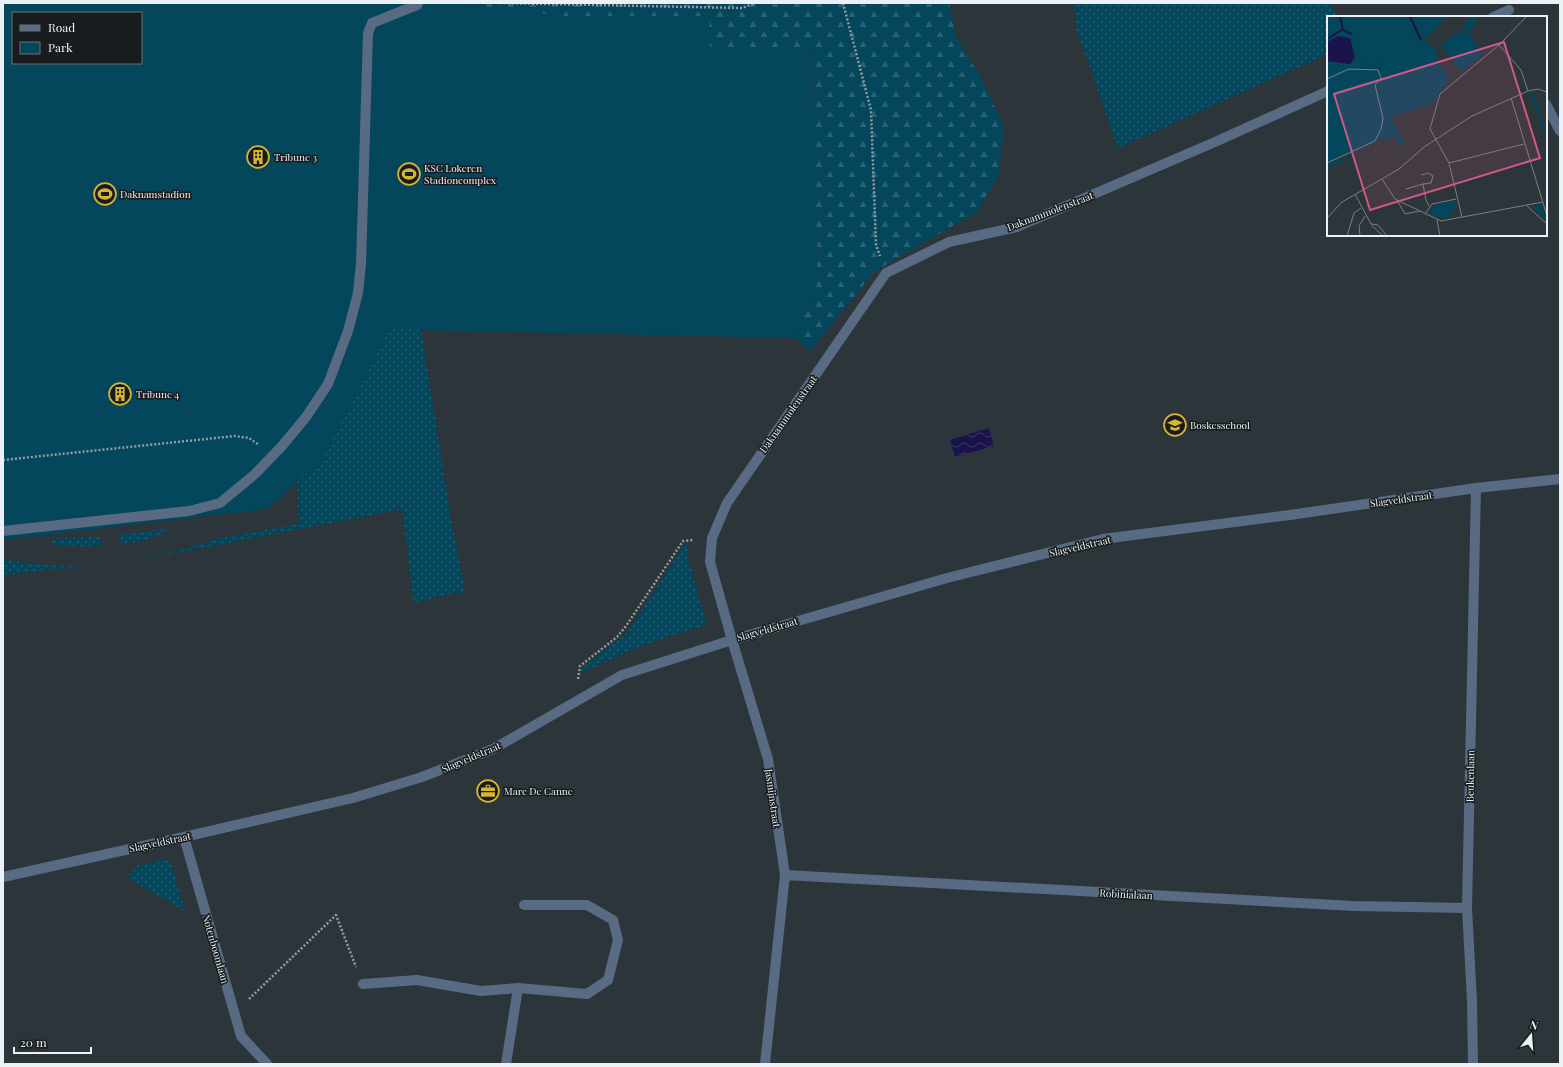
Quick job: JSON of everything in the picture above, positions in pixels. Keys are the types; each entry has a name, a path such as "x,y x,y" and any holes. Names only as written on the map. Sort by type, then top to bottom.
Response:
{"street":[{"path":"3,531 189,511 220,503 255,474 273,456 306,417 328,384 348,331 358,293 361,264 368,33 372,23 417,5 418,3"},
{"path":"1496,16 1509,10"},
{"name":"Daknammolenstraat","path":"712,538 727,503 886,273 949,242 1017,227 1327,92"},
{"path":"1547,106 1560,131"},
{"name":"Slagveldstraat","path":"3,877 353,798 422,777 493,749 622,675 732,640 947,578 1103,539 1290,515 1476,488 1560,479"},
{"name":"Beukenlaan","path":"1473,1064 1472,1001 1467,908 1476,488"},
{"name":"Jasmijnstraat","path":"712,538 710,562 768,759 785,875 765,1064"},
{"name":"Notenboomlaan","path":"184,837 241,1036 257,1060 267,1064"},
{"name":"Robinialaan","path":"785,875 1354,906 1467,908"},
{"path":"363,984 417,980 481,992 518,988 587,994 608,980 618,940 613,920 587,905 524,905"},
{"path":"506,1064 518,988"}],"path":[{"path":"500,3 742,8 755,3"},
{"path":"844,3 871,110 876,245 886,273"},
{"path":"3,460 234,436 249,438 273,456"},
{"path":"573,703 580,666 617,637 683,541 712,538"},
{"path":"233,1009 250,999 336,915 363,984"}],"green space":[{"name":"KSC Lokeren Stadioncomplex","path":"3,3 459,3 556,16 709,16 710,52 814,48 817,284 795,338 390,329 322,460 267,509 3,540"},
{"path":"459,3 949,3 956,36 982,80 1004,127 998,176 977,212 875,271 810,351 795,338 817,284 814,48 709,52 709,16 556,16"},
{"path":"1074,3 1331,3 1336,16 1327,16 1327,54 1118,148 1077,30"},
{"path":"710,52 795,338 421,330 451,519 465,592 445,595 414,603 402,509 142,561 221,538 299,524 296,451 358,339"},
{"path":"167,529 168,532 137,542 119,543 119,535"},
{"path":"100,537 101,545 84,547 53,545 52,539"},
{"path":"686,543 688,543 688,560 707,625 644,645 583,673 581,669 627,633"},
{"path":"3,560 42,565 83,566 3,575"},
{"path":"168,860 171,864 185,911 128,878 136,866"}],"water":[{"path":"989,428 994,446 955,457 950,440"}],"place":[{"name":"Tribune 3","path":"258,157"},
{"name":"KSC Lokeren Stadioncomplex","path":"409,174"},
{"name":"Daknamstadion","path":"105,194"},
{"name":"Tribune 4","path":"120,394"},
{"name":"Boskesschool","path":"1175,425"},
{"name":"Marc De Canne","path":"488,791"}]}
